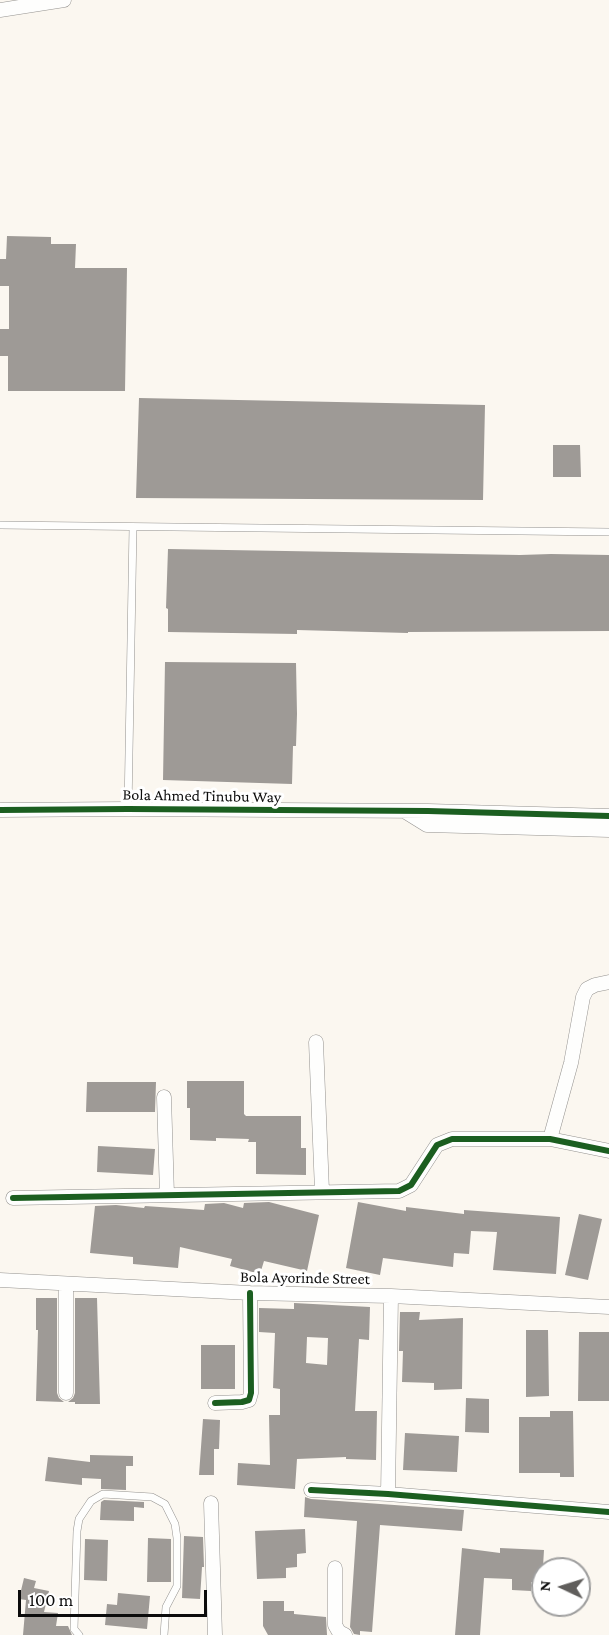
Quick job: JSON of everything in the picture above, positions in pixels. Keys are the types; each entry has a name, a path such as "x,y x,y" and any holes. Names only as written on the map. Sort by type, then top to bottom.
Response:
{"street":[{"path":"0,10 64,0"},
{"name":"Bola Ahmed Tinubu Way","path":"0,810 405,811 609,816"},
{"path":"405,811 428,825 609,830"},
{"path":"549,1139 571,1064 582,997 587,989 595,984 609,982"},
{"path":"316,1042 322,1191"},
{"path":"165,1097 167,1195"},
{"path":"13,1198 399,1191 411,1185 437,1145 452,1139 549,1139 609,1151"},
{"name":"Bola Ayorinde Street","path":"0,1280 66,1285 391,1296 609,1307"},
{"path":"66,1285 66,1393"},
{"path":"215,1403 249,1400 251,1393 250,1293"},
{"path":"388,1494 391,1296"},
{"path":"310,1490 609,1512"},
{"path":"211,1503 215,1635"},
{"path":"335,1569 335,1625 339,1632 345,1635"}],"lane":[{"path":"0,525 609,532"},
{"path":"128,809 133,527"},
{"path":"79,1635 74,1629 79,1519 91,1501 104,1494 152,1497 165,1504 169,1512 177,1538 177,1586 166,1607 164,1635"}],"building":[{"path":"7,236 51,237 51,244 76,244 75,268 127,268 125,391 8,391 8,356 0,356 0,329 9,329 9,286 0,286 0,259 6,259"},
{"path":"139,398 485,405 483,500 136,498"},
{"path":"553,445 580,445 581,477 553,477"},
{"path":"168,549 609,555 609,631 408,633 297,630 297,634 168,632 168,609 166,608"},
{"path":"165,662 296,663 296,746 293,746 292,784 163,780"},
{"path":"187,1081 244,1081 244,1114 246,1116 301,1116 301,1148 306,1148 306,1175 256,1174 256,1142 248,1142 249,1139 190,1140"},
{"path":"87,1082 156,1082 155,1112 86,1112"},
{"path":"98,1146 155,1149 153,1175 97,1172"},
{"path":"269,1202 319,1215 307,1271 264,1261 260,1274 230,1266 232,1259 180,1247 178,1268 133,1264 133,1257 90,1253 95,1206 116,1205 144,1208 145,1206 204,1210 205,1204 224,1203 243,1208 244,1203"},
{"path":"358,1202 406,1211 406,1207 464,1214 464,1210 560,1217 556,1274 493,1270 497,1232 471,1231 469,1254 454,1253 453,1267 383,1258 380,1275 346,1268"},
{"path":"579,1214 602,1219 588,1280 565,1275"},
{"path":"36,1298 57,1298 57,1393 64,1402 36,1401 38,1330 36,1330"},
{"path":"75,1298 97,1298 100,1404 68,1402 75,1393"},
{"path":"294,1303 370,1307 369,1340 359,1339 355,1411 377,1411 376,1460 346,1459 346,1457 297,1459 295,1489 237,1485 238,1463 270,1465 269,1415 280,1415 280,1389 273,1388 275,1333 259,1332 259,1308 294,1309","holes":["307,1337 328,1338 327,1365 306,1363"]},
{"path":"400,1312 420,1312 419,1320 463,1318 462,1389 434,1390 434,1383 402,1382 403,1351 399,1351"},
{"path":"526,1330 548,1330 549,1396 526,1397"},
{"path":"579,1332 609,1332 609,1401 578,1401"},
{"path":"201,1345 235,1345 235,1389 201,1389"},
{"path":"466,1398 489,1399 489,1433 465,1432"},
{"path":"550,1411 573,1411 574,1477 560,1477 560,1473 519,1473 519,1417 550,1417"},
{"path":"203,1419 220,1420 219,1449 214,1449 214,1475 199,1475"},
{"path":"405,1433 459,1436 457,1472 403,1470"},
{"path":"90,1455 133,1456 133,1466 126,1466 126,1490 101,1489 101,1479 82,1478 82,1485 45,1481 48,1457 90,1462"},
{"path":"305,1497 464,1510 462,1531 380,1525 372,1632 360,1631 360,1635 354,1634 350,1627 357,1521 304,1517"},
{"path":"104,1500 144,1502 144,1508 134,1507 134,1521 100,1520 101,1502"},
{"path":"305,1529 306,1553 297,1554 297,1567 286,1568 286,1578 257,1579 255,1531"},
{"path":"184,1536 203,1537 204,1567 202,1567 200,1599 182,1598"},
{"path":"148,1538 171,1539 171,1582 147,1582"},
{"path":"85,1539 108,1540 107,1581 84,1580"},
{"path":"462,1548 500,1553 500,1548 544,1550 544,1557 531,1557 531,1591 512,1590 512,1579 484,1578 480,1635 455,1635"},
{"path":"24,1578 36,1581 34,1588 49,1591 44,1612 58,1613 56,1626 68,1626 72,1635 23,1635 26,1600 19,1599"},
{"path":"118,1593 150,1596 147,1629 105,1625 107,1604 117,1605"},
{"path":"263,1601 284,1601 284,1611 326,1617 327,1635 268,1635 263,1626"}],"cycle path":[{"path":"0,810 428,811 609,816"},
{"path":"13,1198 399,1191 411,1185 437,1145 452,1139 550,1139 609,1151"},
{"path":"215,1403 249,1400 251,1393 250,1293"},
{"path":"311,1490 609,1512"}]}
